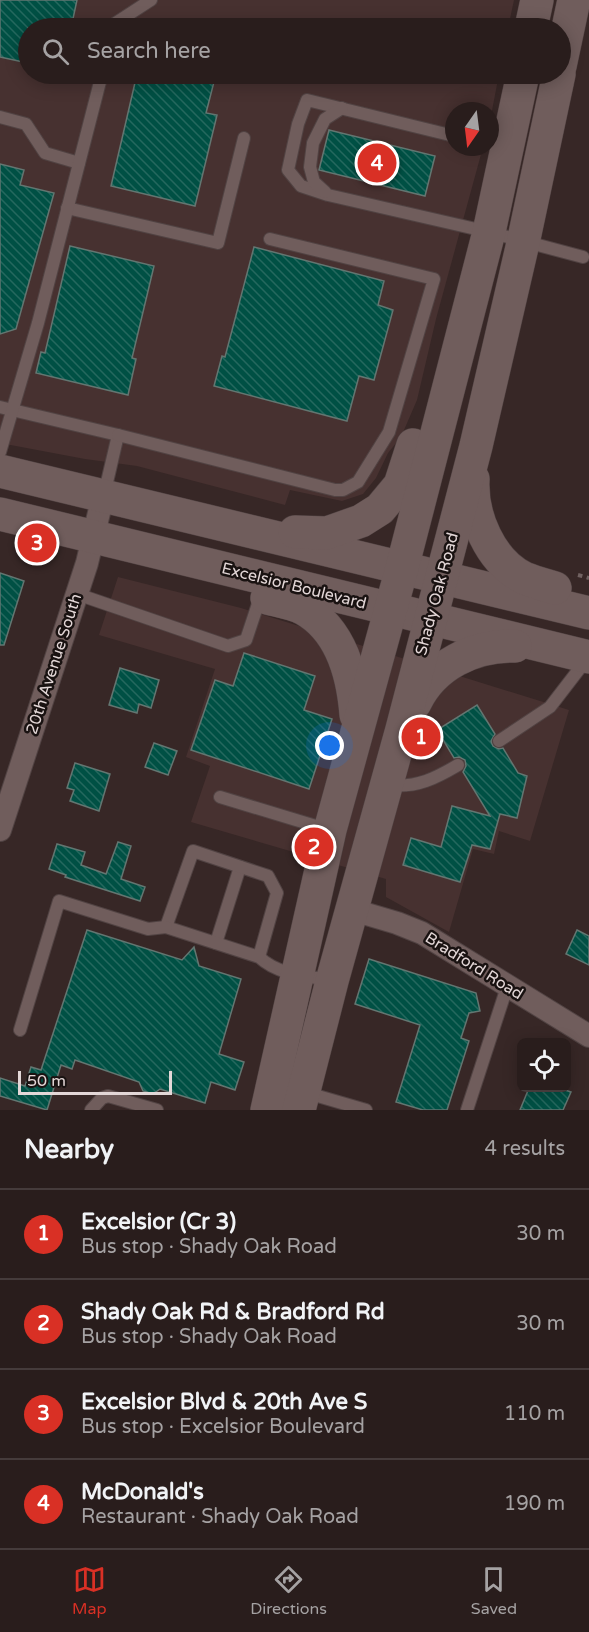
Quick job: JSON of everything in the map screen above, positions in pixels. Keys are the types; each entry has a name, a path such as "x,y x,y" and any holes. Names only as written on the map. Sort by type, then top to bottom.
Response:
{"main road":[{"path":"533,18 537,0"},
{"path":"570,18 574,0"},
{"name":"Shady Oak Road","path":"287,1095 333,981 353,910 476,446 524,241 519,152 522,84"},
{"name":"Shady Oak Road","path":"287,1095 297,975 330,830 402,568 472,291 489,232 519,152 554,84"},
{"path":"172,513 310,534 327,533 345,528 380,509 400,485 444,332 472,291"},
{"path":"476,446 473,487 475,505 488,541 496,555 524,578 589,596"},
{"path":"0,471 589,613"},
{"path":"0,514 93,537 187,578 263,588 304,609 331,632 349,671 355,698 357,728"},
{"name":"Excelsior Boulevard","path":"263,588 390,610 589,657"},
{"path":"402,729 422,688 442,669 459,658 497,646 547,647"}],"street":[{"name":"20th Avenue South","path":"0,830 77,594 103,496"},
{"name":"Bradford Road","path":"353,910 389,920 422,933 589,1036"}],"lane":[{"path":"123,18 151,0"},
{"path":"0,452 6,408 38,323 99,84"},
{"path":"445,134 307,100 298,124 288,170 301,186 328,195 489,232 583,257"},
{"path":"328,195 314,182 310,167 314,143 325,119 342,108"},
{"path":"0,117 26,124 45,153 79,163"},
{"path":"67,208 218,243 244,138"},
{"path":"6,408 335,490 344,490 358,482 388,432 434,279 270,239"},
{"path":"103,496 118,435"},
{"path":"77,594 228,645 246,640 263,588"},
{"path":"499,741 550,708 589,657"},
{"path":"387,784 408,786 431,781 458,765"},
{"path":"220,796 330,830"},
{"path":"166,927 193,851 268,876 278,893 259,957"},
{"path":"216,943 240,867"},
{"path":"20,1030 59,901 148,928 166,927 259,957 267,965 277,969 333,981"},
{"path":"467,1110 507,987"},
{"path":"287,1095 366,1110"},
{"path":"92,1110 102,1098 108,1096 157,1110"}],"shaded area":[{"path":"0,0 514,0 510,18 18,18 18,84 497,84 494,102 445,102 445,156 481,156 436,319 417,400 401,437 388,453 376,478 363,494 342,501 290,490 285,505 137,466 0,443"},
{"path":"118,577 241,608 569,710 530,841 499,831 494,854 473,849 449,932 386,897 386,879 191,822 210,766 186,757 215,669 99,635"}],"building":[{"path":"0,0 77,0 73,18 18,18 18,61 0,57"},
{"path":"135,84 213,84 206,113 217,115 195,206 111,186"},
{"path":"329,130 435,156 425,196 319,170"},
{"path":"0,164 24,170 20,185 54,193 16,329 0,334"},
{"path":"70,246 154,266 132,358 136,359 128,395 36,373 41,352 45,353"},
{"path":"254,247 384,281 378,305 393,310 374,380 359,376 347,421 214,386 222,356 225,357"},
{"path":"0,573 24,581 4,645 0,645"},
{"path":"244,653 315,676 304,710 332,719 309,789 191,750 215,680 233,686"},
{"path":"120,668 159,680 151,708 139,704 137,713 109,705"},
{"path":"477,705 495,734 491,741 493,746 503,748 518,773 527,776 517,818 500,814 490,849 472,845 460,882 403,865 411,838 441,847 452,806 490,816 463,772 466,766 465,760 459,757 454,758 437,730"},
{"path":"154,743 177,751 168,775 145,767"},
{"path":"75,763 110,774 99,811 70,801 74,790 67,788"},
{"path":"118,842 131,846 121,879 145,887 140,901 65,877 66,875 49,869 57,844 85,852 81,865 106,874"},
{"path":"87,930 182,960 194,947 199,966 241,979 219,1054 244,1062 235,1090 211,1082 205,1103 160,1089 153,1094 143,1091 139,1082 75,1060 72,1069 61,1065 47,1110 0,1096 0,1078 25,1086 31,1067 41,1070"},
{"path":"577,930 589,936 589,965 566,954"},
{"path":"369,959 476,993 480,1011 469,1013 461,1038 469,1041 447,1110 423,1110 396,1102 420,1025 355,1004"},
{"path":"527,1092 571,1092 563,1110 520,1110"}],"place":[{"name":"McDonald's","path":"377,163"},
{"name":"Excelsior Blvd & 20th Ave S","path":"37,543"},
{"name":"Excelsior (Cr 3)","path":"421,737"},
{"name":"Shady Oak Rd & Bradford Rd","path":"314,847"}]}
